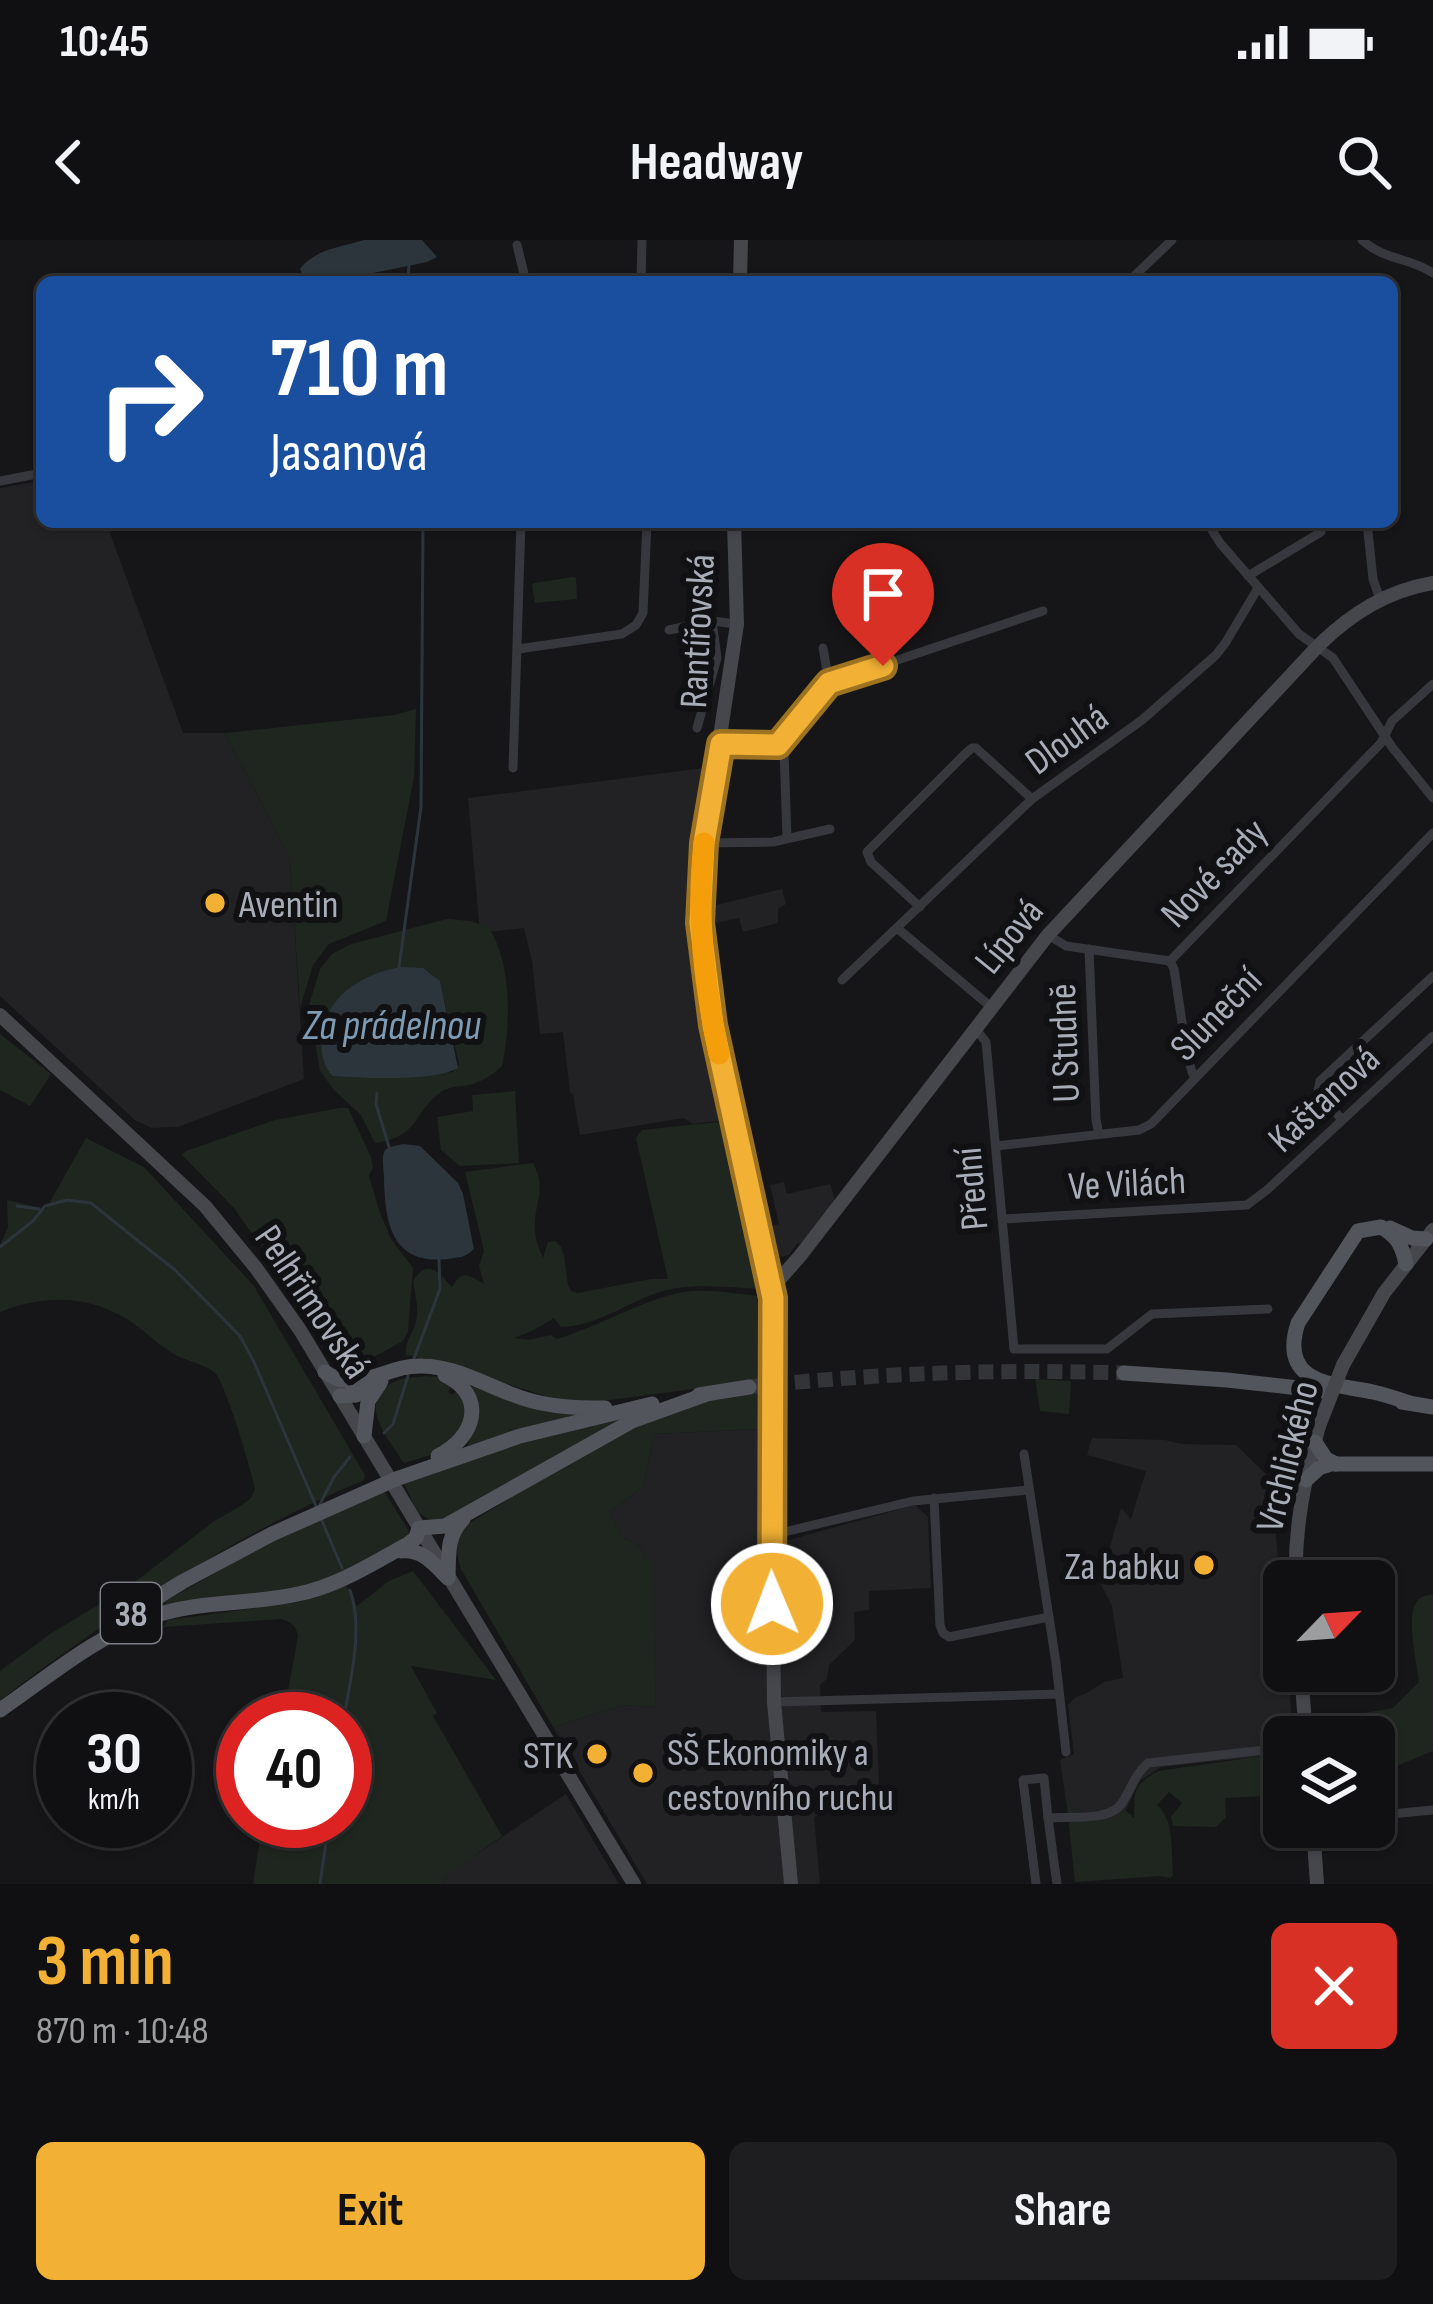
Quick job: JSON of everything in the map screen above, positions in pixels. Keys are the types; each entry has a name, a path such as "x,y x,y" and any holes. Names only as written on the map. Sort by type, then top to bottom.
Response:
{"main road":[{"path":"1381,1227 1398,1240 1406,1264"},
{"path":"1410,1403 1316,1381 1301,1366 1295,1348 1298,1323 1353,1236 1362,1229 1381,1227 1412,1238 1430,1235"},
{"path":"325,1372 352,1383 415,1369 462,1374 542,1403 632,1408"},
{"path":"340,1396 356,1395 415,1369 456,1380 472,1411 469,1429 461,1441 428,1464"},
{"path":"1124,1373 1276,1385 1433,1407"},
{"path":"364,1436 368,1401 382,1381"},
{"path":"340,1396 352,1383"},
{"name":"38","path":"0,1708 145,1604 345,1499 428,1464 520,1436 632,1408 749,1387"},
{"path":"0,1708 95,1645 151,1617 330,1585 413,1541 419,1528 439,1528 632,1421 707,1394"},
{"path":"1317,1434 1326,1459 1336,1464"},
{"path":"1306,1480 1318,1468 1336,1464 1433,1464"},
{"path":"448,1578 451,1535 470,1511"},
{"path":"389,1555 417,1551 448,1578"}],"street":[{"path":"641,276 642,240"},
{"path":"740,240 740,276"},
{"path":"1135,276 1172,240"},
{"path":"1362,240 1385,257 1413,261 1433,273"},
{"path":"517,245 525,276"},
{"path":"0,481 36,474"},
{"path":"513,768 521,528"},
{"path":"518,649 622,634 636,625 645,604 647,528"},
{"name":"Rantířovská","path":"734,528 737,624 704,843 700,923 706,991 771,1285 775,1322 774,1702 791,1884"},
{"path":"1211,528 1299,634 1319,645 1342,668 1433,798"},
{"path":"1368,528 1379,599"},
{"path":"1248,576 1321,532"},
{"name":"Lípová","path":"771,1285 814,1238 1048,935 1319,645 1379,599 1433,583"},
{"name":"Dlouhá","path":"842,980 1032,799 1142,720 1216,656 1258,588"},
{"path":"788,838 784,751 778,745 829,683 1042,611"},
{"path":"669,630 712,621 737,624"},
{"path":"697,728 717,658 712,621"},
{"path":"823,648 829,683"},
{"name":"Nové sady","path":"1048,935 1066,946 1170,961 1381,743 1392,721 1433,684"},
{"name":"Rantířovská","path":"721,744 778,745"},
{"path":"920,907 871,862 867,852 964,754 976,748 1032,799"},
{"path":"704,843 773,842 830,829"},
{"name":"Sluneční","path":"996,1146 1148,1126 1433,833"},
{"path":"897,928 991,1007"},
{"name":"U Studně","path":"1089,949 1099,1134"},
{"path":"1170,961 1194,1078"},
{"path":"1342,1120 1318,1091 1321,1081 1433,976"},
{"name":"Pelhřimovská","path":"0,1015 205,1206 282,1303 634,1884"},
{"name":"Přední","path":"976,1028 986,1042 1013,1349 1107,1349 1152,1314 1268,1309"},
{"name":"Kaštanová","path":"1253,1203 1433,1036"},
{"name":"Ve Vilách","path":"1003,1219 1253,1203"},
{"name":"Vrchlického","path":"1296,1560 1296,1535 1317,1434 1343,1365 1371,1313 1430,1235"},
{"path":"1024,1454 1066,1752"},
{"path":"772,1535 934,1498 1028,1490"},
{"path":"934,1498 943,1633 949,1637 1049,1617"},
{"path":"774,1702 1059,1694"},
{"path":"1048,1818 1115,1812 1141,1769 1153,1761 1263,1750"},
{"path":"1036,1884 1024,1780 1044,1778 1057,1884"},
{"path":"1395,1814 1433,1810"},
{"path":"1314,1848 1317,1884"}],"shaded area":[{"path":"36,482 36,528 108,528 183,733 225,733 290,858 304,1079 178,1127 152,1128 135,1120 0,996 0,488"},
{"path":"573,577 577,599 535,603 534,583"},
{"path":"416,709 414,777 386,921 329,944 313,965 300,1008 290,858 225,733"},
{"path":"704,768 690,924 725,1120 693,1124 684,1118 580,1135 563,1032 540,1034 524,928 480,933 468,798"},
{"path":"782,889 786,904 778,909 778,923 743,932 739,918 711,924 708,907"},
{"path":"447,919 471,921 489,928 506,977 508,1014 502,1066 478,1082 441,1092 408,1130 375,1143 361,1115 320,1071 309,1005 320,969 332,954 351,944","holes":["399,967 429,972 440,982 459,1064 453,1072 378,1078 324,1029 344,995 372,975"]},
{"path":"0,1034 51,1074 30,1106 0,1090"},
{"path":"515,1091 519,1163 460,1166 441,1150 437,1117 473,1111 472,1095"},
{"path":"348,1108 371,1157 369,1176 380,1213 391,1239 413,1268 403,1341 370,1359 351,1362 333,1349 234,1208 182,1155 275,1120"},
{"path":"718,1122 762,1289 677,1288 577,1325 561,1327 554,1318 514,1338 551,1335 557,1339 683,1292 760,1296 760,1380 588,1403 557,1400 406,1355 416,1320 413,1281 419,1274 434,1270 452,1287 466,1275 484,1284 479,1266 484,1251 465,1172 533,1163 539,1181 537,1241 543,1258 548,1242 561,1247 571,1291 668,1279 636,1138 642,1130"},
{"path":"86,1138 144,1167 254,1286 365,1475 364,1480 267,1526 175,1579 0,1700 0,1671 131,1585 242,1505 255,1489 215,1373 172,1353 127,1319 96,1305 48,1300 0,1312 0,1245 8,1227 7,1200 46,1209"},
{"path":"784,1182 787,1194 830,1184 835,1201 807,1237 782,1257 771,1226 779,1224 770,1185"},
{"path":"425,1376 453,1384 448,1392 452,1395 459,1390 467,1409 462,1432 431,1455 404,1463 378,1420 377,1398 396,1381"},
{"path":"1035,1379 1071,1381 1069,1414 1040,1411"},
{"path":"470,1383 578,1414 467,1446 478,1416"},
{"path":"759,1391 759,1429 654,1434 643,1487 609,1512 621,1536 640,1547 645,1559 652,1559 656,1707 624,1705 553,1727 461,1569 457,1549 462,1533 471,1522 582,1454 650,1418"},
{"path":"638,1413 442,1522 421,1514 404,1484 527,1441"},
{"path":"763,1429 765,1563 782,1562 782,1542 915,1505 928,1517 931,1588 869,1591 869,1610 854,1612 855,1640 829,1665 827,1679 820,1685 821,1712 876,1711 879,1784 866,1784 872,1803 814,1817 820,1884 647,1884 553,1727 624,1705 656,1707 651,1559 645,1559 640,1547 621,1536 609,1512 643,1487 654,1434"},
{"path":"1092,1438 1236,1445 1271,1479 1278,1560 1263,1560 1263,1692 1290,1692 1291,1716 1263,1716 1263,1756 1161,1767 1140,1781 1122,1818 1069,1834 1077,1821 1066,1801 1060,1760 1074,1754 1068,1705 1104,1682 1123,1678 1112,1606 1100,1582 1121,1508 1131,1519 1146,1471 1087,1455"},
{"path":"384,1491 411,1535 358,1566 309,1586 150,1610 263,1546"},
{"path":"413,1571 496,1680 411,1666 437,1713 433,1716 502,1836 446,1876 442,1884 253,1884 259,1848 372,1848 372,1692 288,1692 298,1636 288,1621 163,1627 168,1620 299,1602 346,1585 357,1606 389,1581"},
{"path":"1433,1594 1433,1751 1395,1766 1395,1716 1347,1716 1393,1708 1419,1682 1412,1629 1419,1599"},
{"path":"1263,1756 1263,1796 1225,1798 1226,1817 1216,1827 1173,1826 1171,1817 1182,1803 1169,1792 1157,1805 1169,1828 1173,1876 1075,1882 1066,1797 1091,1820 1107,1819 1124,1809 1134,1818 1136,1791 1158,1771"},
{"path":"566,1794 619,1884 442,1884 447,1874"}],"water":[{"path":"364,240 422,240 437,257 358,276 304,276 300,269 329,250"},
{"name":"Za prádelnou","path":"399,967 423,968 440,981 458,1068 415,1077 333,1076 321,1044 332,1008 359,982"},
{"name":"Za prádelnou","path":"420,1146 458,1183 474,1249 468,1254 429,1259 403,1248 395,1238 387,1211 383,1156 386,1149"}],"waterway":[{"path":"408,276 409,265"},
{"path":"399,967 421,807 423,528"},
{"path":"377,1093 389,1147"},
{"path":"0,1247 45,1206 67,1200 91,1203 175,1270 240,1336 316,1506"},
{"path":"17,1206 39,1209"},
{"path":"413,1361 440,1289 439,1260"},
{"path":"384,1433 393,1424 408,1376"},
{"path":"319,1506 350,1457"},
{"path":"322,1521 342,1568"},
{"path":"348,1692 356,1638 350,1590"},
{"path":"320,1884 325,1848"}],"tunnel":[{"path":"749,1387 936,1373 1124,1373"}],"slow traffic":[{"path":"704,843 700,923 706,991 719,1054"}],"place":[{"name":"Aventin","path":"215,903"},
{"name":"Za babku","path":"1204,1565"},
{"name":"STK","path":"597,1754"},
{"name":"SŠ Ekonomiky a cestovního ruchu","path":"643,1773"}],"route":[{"path":"772,1604 774,1304 706,991 700,923 704,843 721,744 778,745 829,683 883,666"}]}
